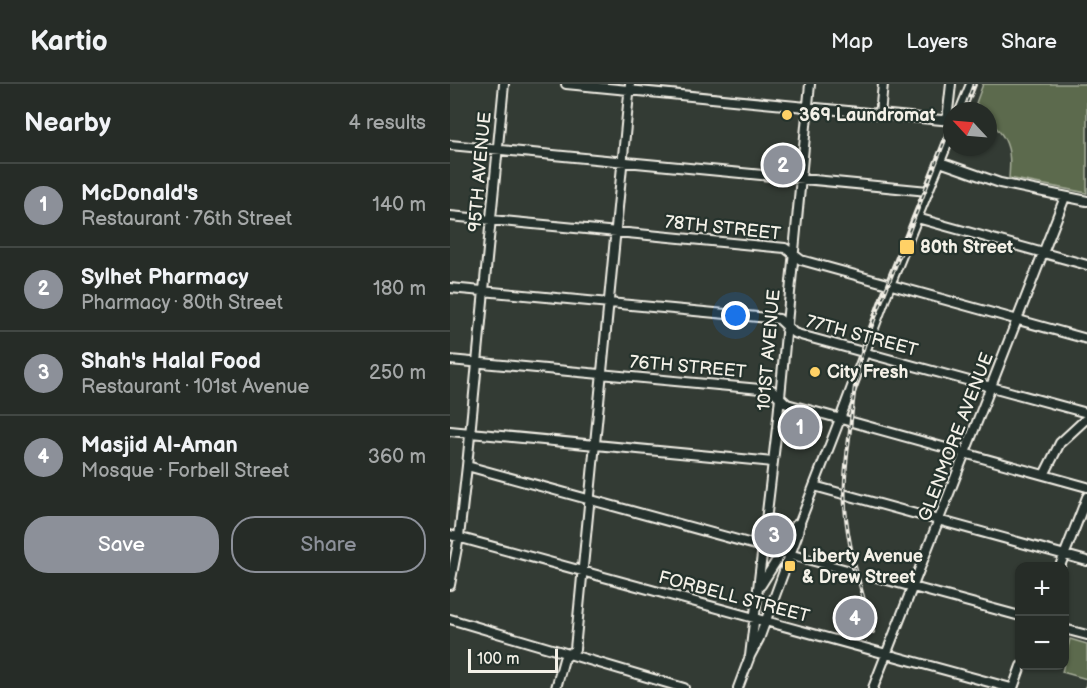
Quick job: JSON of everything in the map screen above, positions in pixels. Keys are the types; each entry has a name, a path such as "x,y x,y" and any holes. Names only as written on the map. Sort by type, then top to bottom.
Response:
{"street":[{"name":"95TH AVENUE","path":"450,585 459,537 467,466 504,84"},
{"path":"566,84 630,87 943,119"},
{"name":"101ST AVENUE","path":"750,656 780,398 810,84"},
{"path":"880,114 883,84"},
{"path":"950,102 951,84"},
{"path":"963,102 968,85"},
{"path":"556,688 564,659 575,649 630,87"},
{"path":"450,145 928,191"},
{"path":"739,688 750,656 759,639 786,553 800,527 890,285 943,154"},
{"path":"940,162 999,183 1087,201"},
{"name":"GLENMORE AVENUE","path":"873,688 1065,197"},
{"name":"78TH STREET","path":"450,216 785,248 801,260 1087,339"},
{"path":"917,218 1087,265"},
{"name":"77TH STREET","path":"450,288 778,319 794,333 1087,412"},
{"name":"76TH STREET","path":"450,360 772,390 787,404 1087,487"},
{"path":"1044,475 1060,443 1087,418"},
{"path":"450,431 773,462"},
{"path":"467,466 847,570"},
{"path":"814,486 1087,561"},
{"path":"1062,562 1087,497"},
{"name":"FORBELL STREET","path":"450,535 1012,688"},
{"path":"758,591 761,583 786,553"},
{"path":"876,577 1015,615"},
{"path":"450,619 684,688"},
{"path":"1069,630 1087,635"},
{"path":"1012,688 1019,670"}],"green space":[{"path":"983,84 1087,84 1087,193 1009,178 1010,163 1007,145 997,128 997,102 976,102"},
{"path":"1070,639 1087,644 1087,679 1062,672 1069,670"}],"railway":[{"path":"967,102 974,84"},
{"path":"873,632 852,555 845,507 846,464 856,381 865,343 943,145"}],"place":[{"name":"369 Laundromat","path":"787,115"},
{"name":"Sylhet Pharmacy","path":"783,165"},
{"name":"80th Street","path":"907,247"},
{"name":"City Fresh","path":"815,372"},
{"name":"McDonald's","path":"800,427"},
{"name":"Shah's Halal Food","path":"774,535"},
{"name":"Liberty Avenue & Drew Street","path":"790,566"},
{"name":"Masjid Al-Aman","path":"855,618"}]}
